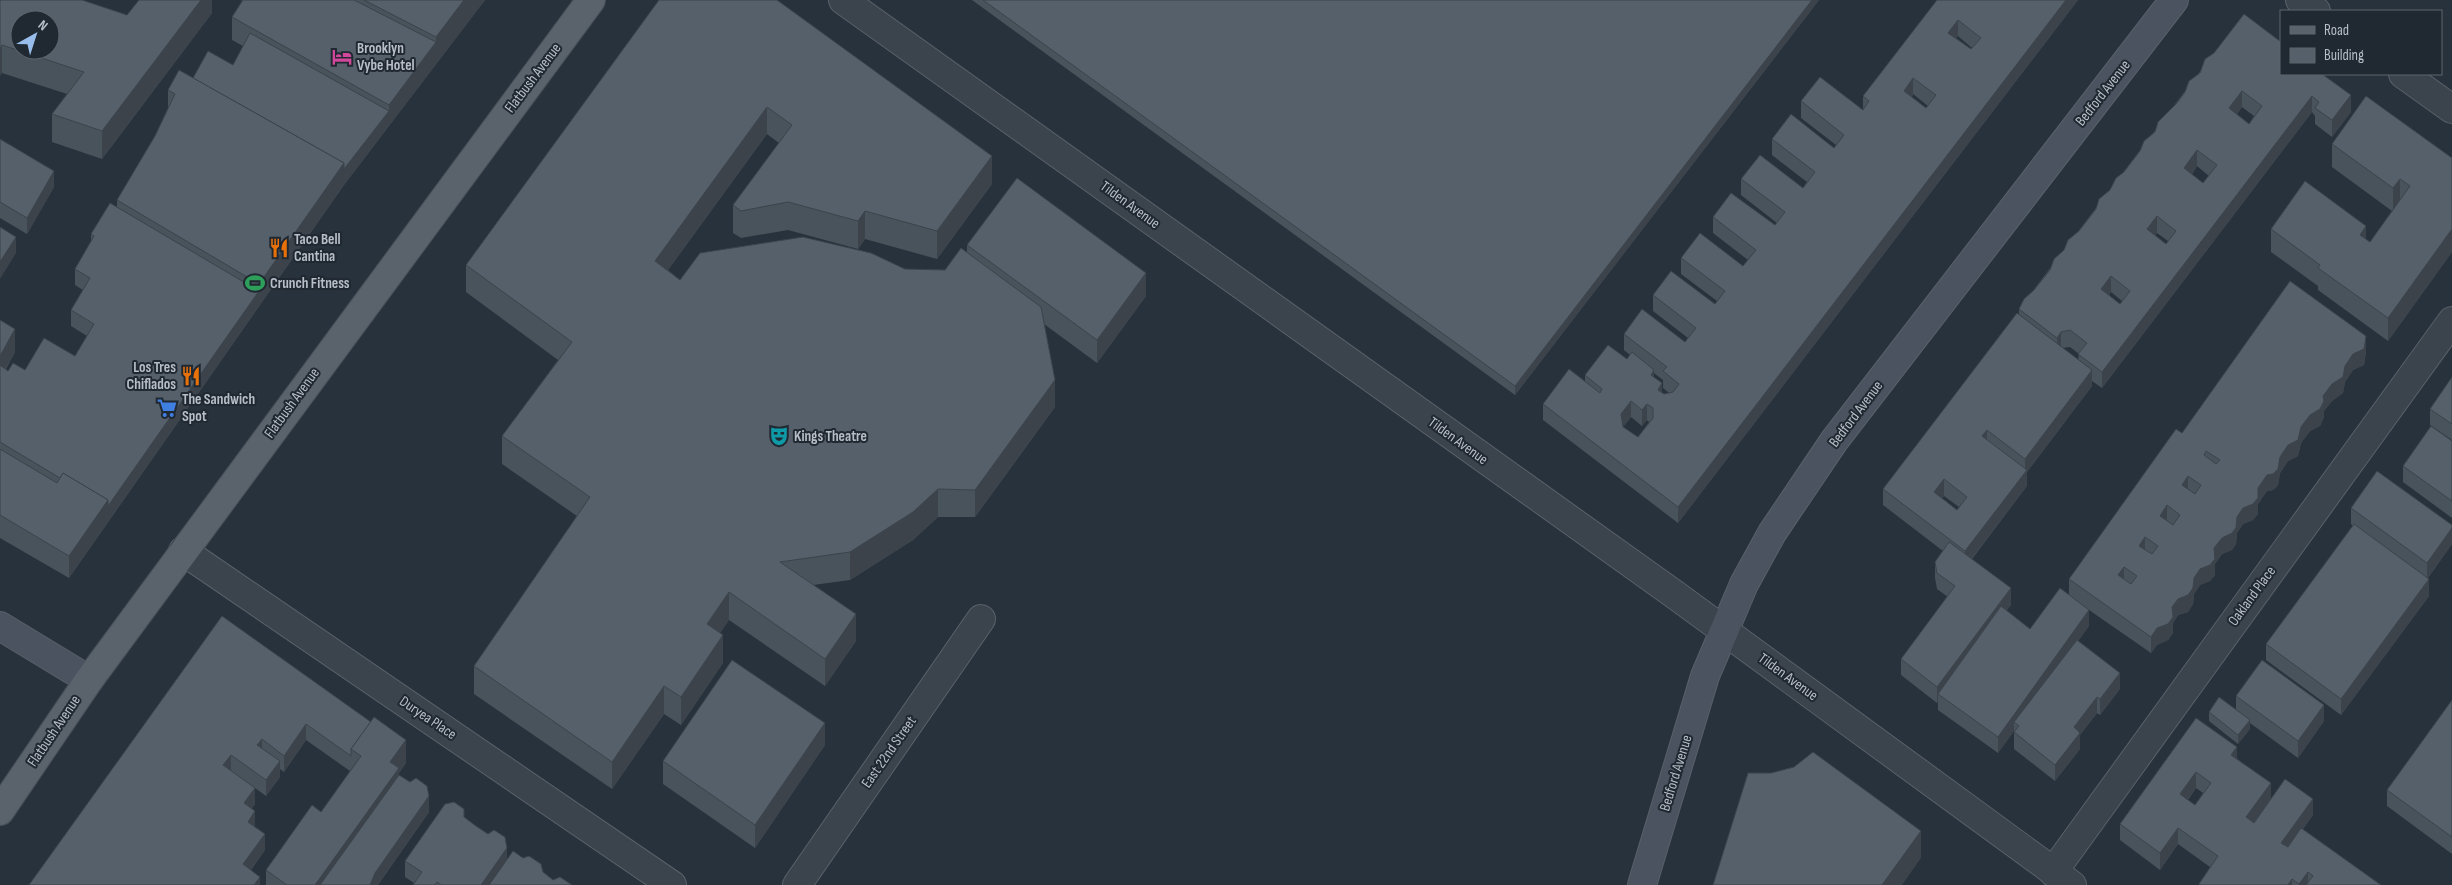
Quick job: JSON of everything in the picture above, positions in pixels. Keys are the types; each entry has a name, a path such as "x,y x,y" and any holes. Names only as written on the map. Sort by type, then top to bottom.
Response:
{"main road":[{"name":"Flatbush Avenue","path":"0,811 90,680 183,551 591,0"}],"street":[{"name":"Tilden Avenue","path":"843,0 1723,630 2062,878"},
{"name":"Bedford Avenue","path":"1642,885 1706,676 1723,630 1744,584 1772,533 1834,441 2174,0"},
{"path":"2300,0 2315,10"},
{"path":"2403,75 2452,109"},
{"name":"Oakland Place","path":"2062,878 2452,321"},
{"name":"Duryea Place","path":"183,551 672,885"},
{"name":"East 22nd Street","path":"797,885 981,619"},
{"path":"0,626 90,680"}],"building":[{"path":"0,0 82,0 127,15 139,0 201,0 102,131 52,114 84,72 48,60 60,60 60,10 10,10 10,48 2,45 0,49"},
{"name":"Brooklyn Vybe Hotel","path":"243,0 354,0 436,42 389,105 232,17"},
{"path":"364,0 464,0 436,37"},
{"path":"659,0 777,0 992,156 937,231 865,211 858,221 788,202 741,211 733,205 792,125 767,107 655,261 680,280 700,253 803,237 871,253 905,269 945,270 961,248 1041,307 1055,380 975,490 938,489 913,512 850,552 780,562 856,614 825,659 729,592 707,624 723,635 681,697 664,686 612,762 474,666 590,497 502,436 572,342 466,265"},
{"path":"983,0 1812,0 1515,386"},
{"path":"1937,0 2066,0 1678,507 1543,404 1569,369 1600,393 1602,389 1585,375 1608,345 1627,359 1632,352 1654,370 1651,375 1662,383 1658,390 1664,394 1673,392 1679,384 1663,371 1667,367 1624,334 1642,309 1685,342 1696,328 1653,295 1671,271 1715,304 1725,291 1681,258 1700,233 1743,266 1756,250 1713,217 1731,193 1775,225 1785,212 1741,179 1760,155 1803,188 1815,172 1772,139 1791,114 1834,148 1844,135 1801,101 1820,77 1863,110 1869,101 1863,96","holes":["1958,20 1981,38 1971,49 1948,33","1913,78 1936,95 1926,108 1904,91","1631,401 1642,410 1647,404 1653,408 1653,418 1638,437 1623,427 1621,414"]},
{"path":"2244,14 2280,41 2280,75 2323,75 2351,95 2332,120 2315,108 2319,102 2312,96 2102,372 2078,354 2087,343 2070,330 2061,332 2057,338 2019,309 2024,299 2050,270 2054,259 2064,250 2068,240 2079,231 2096,209 2099,199 2110,190 2116,178 2124,172 2140,151 2144,141 2155,132 2158,122 2177,103 2185,92 2189,81 2200,73 2205,59 2214,53","holes":["2242,91 2262,106 2249,124 2229,108","2197,150 2217,165 2203,183 2184,168","2157,216 2176,231 2166,244 2147,229","2111,276 2130,291 2120,304 2101,289"]},
{"path":"250,33 389,111 344,169 344,163 193,78 208,51 233,65"},
{"path":"179,70 344,163 259,284 117,200 155,136 175,94 168,90"},
{"path":"2366,96 2452,158 2452,229 2388,318 2318,268 2320,265 2271,229 2305,181 2366,226 2360,235 2370,242 2410,186 2400,179 2393,188 2332,144"},
{"path":"0,139 54,171 27,218 0,202"},
{"path":"1017,178 1146,273 1097,340 967,245"},
{"path":"110,203 259,291 108,506 108,500 63,473 60,478 0,442 0,365 8,371 13,363 25,370 44,338 75,356 94,324 71,310 90,278 75,269 94,236 91,234"},
{"path":"0,227 16,237 0,262"},
{"path":"2290,281 2366,336 2364,349 2353,354 2345,366 2343,377 2332,384 2323,396 2324,401 2320,409 2310,415 2301,427 2298,440 2288,445 2280,457 2278,469 2273,474 2267,475 2258,488 2258,498 2253,504 2243,508 2237,517 2236,528 2232,533 2222,538 2214,548 2215,559 2210,565 2200,569 2194,578 2193,588 2188,595 2178,599 2172,607 2173,617 2168,624 2157,628 2151,637 2069,579 2176,429 2182,433","holes":["2206,451 2220,460 2216,464 2204,455","2188,476 2201,485 2195,494 2182,485","2167,505 2180,515 2173,525 2160,516","2145,537 2158,546 2152,554 2139,546","2124,567 2137,576 2131,584 2118,575"]},
{"path":"2017,313 2092,370 2025,459 1987,430 1982,436 2027,470 1965,551 1883,489","holes":["1944,479 1967,497 1957,510 1934,492"]},
{"path":"0,320 15,329 0,356"},
{"path":"2452,377 2452,424 2430,409"},
{"path":"2431,426 2452,441 2452,501 2403,466"},
{"path":"0,449 57,483 63,473 108,500 69,556 0,515"},
{"path":"2377,471 2452,525 2452,528 2427,563 2351,508"},
{"path":"2354,524 2429,579 2341,699 2266,644"},
{"path":"1949,542 2011,588 1937,687 1901,659 1955,586 1937,573 1935,562"},
{"path":"2060,588 2089,610 1998,737 1938,694 2001,606 2030,629"},
{"path":"222,616 371,722 351,749 351,756 306,724 284,756 262,739 257,745 280,761 266,780 231,755 223,765 255,788 244,803 255,811 248,822 265,834 243,864 260,877 254,885 29,885"},
{"path":"2077,640 2120,673 2100,699 2097,697 2074,727 2080,733 2055,765 2014,732 2019,726 2014,722"},
{"path":"732,660 825,723 755,825 663,761"},
{"path":"2262,660 2324,705 2298,741 2236,696"},
{"path":"2219,697 2250,720 2238,735 2209,712"},
{"path":"2452,700 2452,837 2387,790"},
{"path":"374,717 406,740 390,762 399,768 315,885 287,885 266,870 312,805 321,812 361,756 351,749"},
{"path":"2196,718 2237,747 2231,755 2271,783 2246,817 2254,823 2285,779 2313,799 2281,843 2288,847 2301,828 2381,885 2306,885 2313,876 2308,872 2299,884 2292,879 2288,885 2201,885 2199,884 2218,856 2178,828 2160,853 2120,824","holes":["2196,772 2211,783 2195,805 2180,794"]},
{"path":"1813,752 1921,831 1882,885 1713,885 1748,773 1771,773 1794,767"},
{"path":"399,775 410,782 416,778 427,786 429,796 375,873 370,885 320,885"},
{"path":"454,802 464,809 464,817 476,826 488,834 494,830 505,837 507,848 481,885 441,885 437,882 435,885 413,885 422,872 405,861 445,804"},
{"path":"513,851 523,858 529,856 541,864 543,872 553,880 560,877 572,885 489,885"}],"place":[{"name":"Brooklyn Vybe Hotel","path":"342,57"},
{"name":"Taco Bell Cantina","path":"279,248"},
{"name":"Crunch Fitness","path":"255,283"},
{"name":"Los Tres Chiflados","path":"191,376"},
{"name":"The Sandwich Spot","path":"167,408"},
{"name":"Kings Theatre","path":"779,436"}]}
